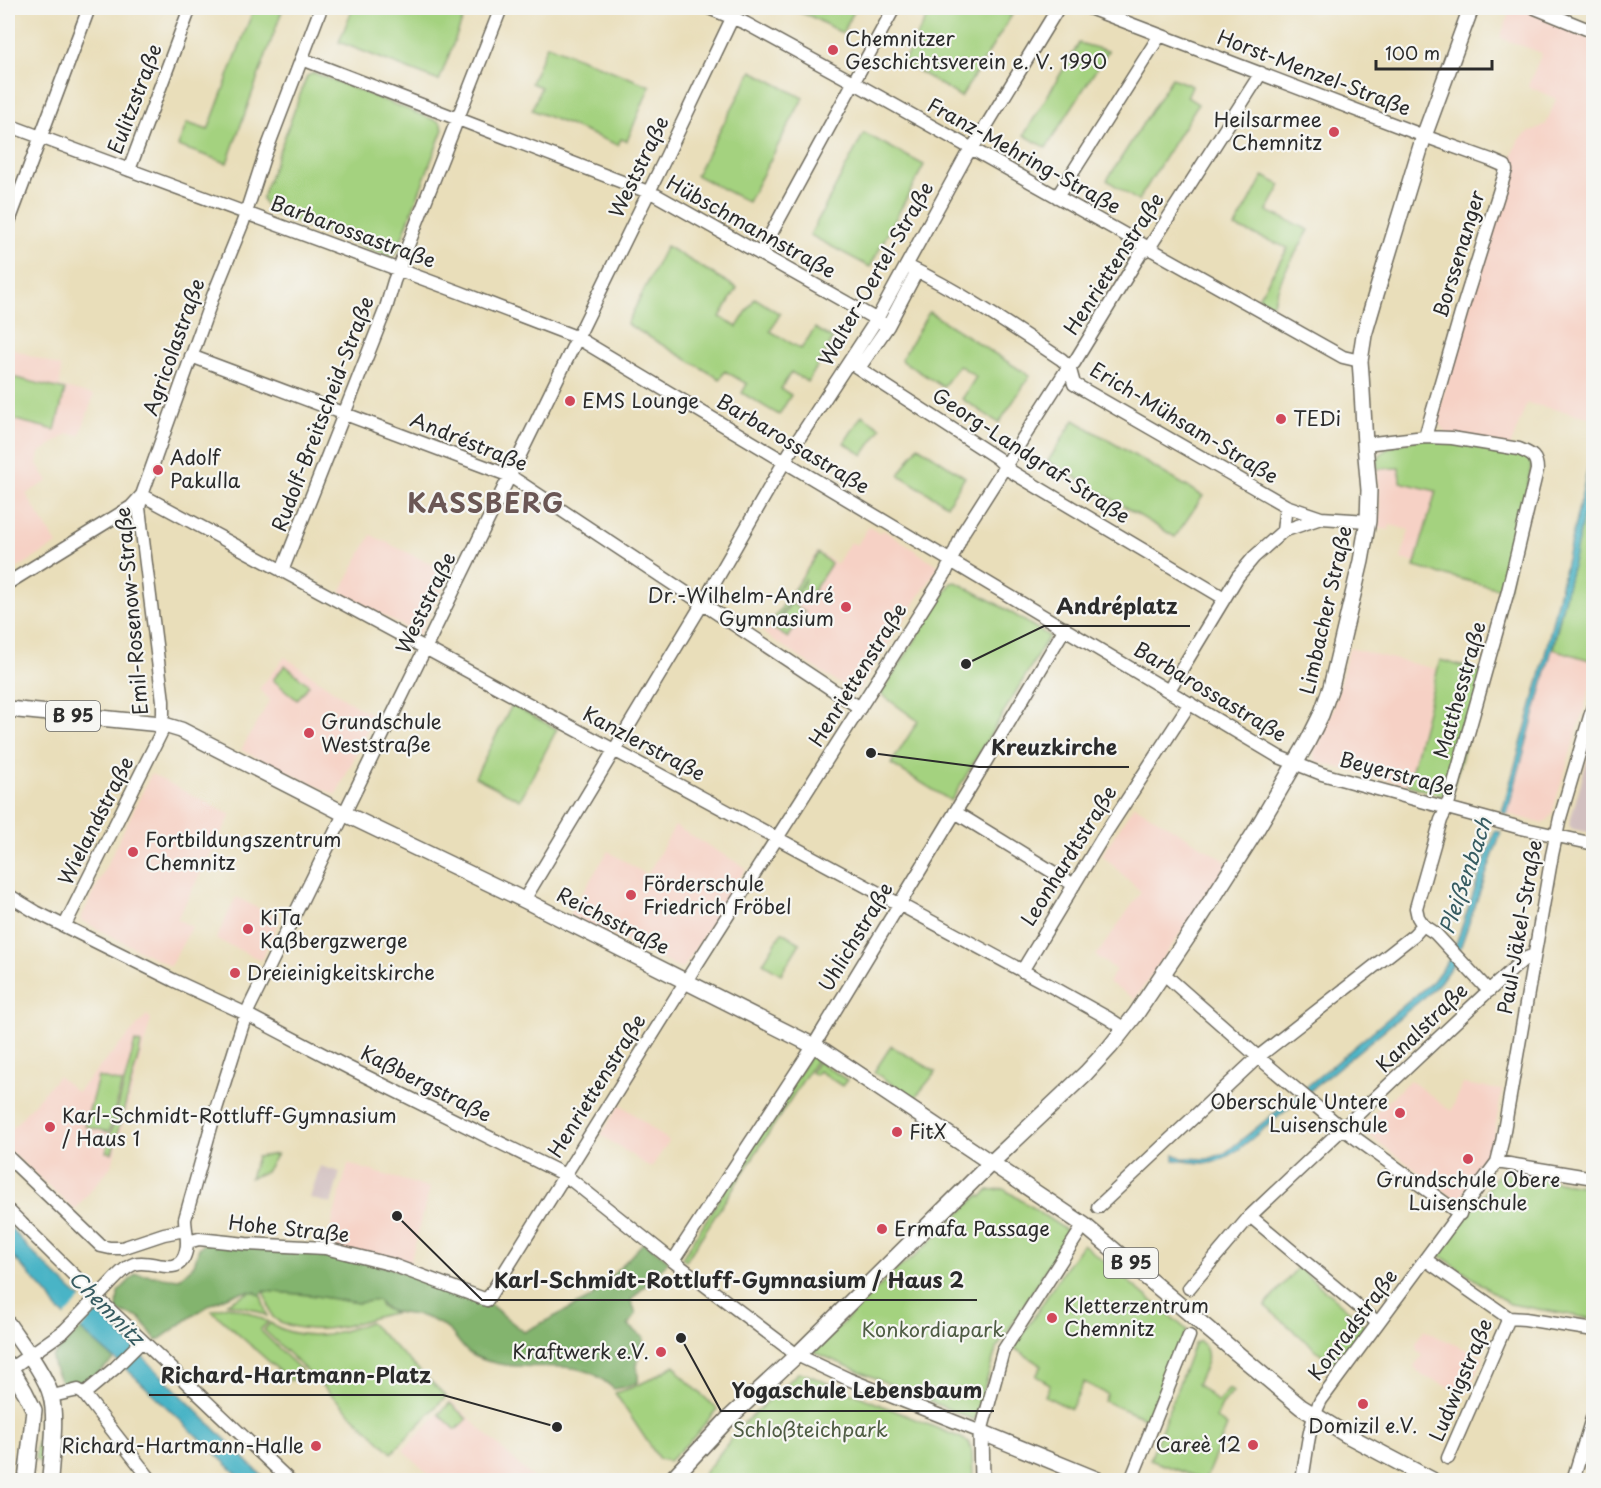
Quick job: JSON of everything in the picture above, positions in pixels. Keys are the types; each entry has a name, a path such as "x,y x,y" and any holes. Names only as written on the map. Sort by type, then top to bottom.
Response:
{"main road":[{"name":"Limbacher Straße","path":"672,1480 728,1419 797,1355 991,1163 1086,1073 1125,1029 1164,974 1245,848 1296,763 1321,715 1331,687 1361,561 1368,521 1369,490 1360,362 1364,335 1424,136 1471,8"},
{"name":"Reichsstraße","path":"8,709 139,723 202,742 814,1045 991,1163"},
{"name":"B 95","path":"991,1163 1084,1225 1111,1246 1313,1415 1364,1445 1432,1480"},
{"path":"8,1324 46,1381 52,1396 54,1409 50,1480"},
{"path":"9,1367 34,1410 26,1480"},
{"path":"982,1480 981,1432 1098,1480"}],"street":[{"path":"8,224 89,8"},
{"name":"Eulitzstraße","path":"129,170 190,8"},
{"path":"302,59 321,8"},
{"name":"Rudolf-Breitscheid-Straße","path":"282,571 501,8"},
{"name":"Franz-Mehring-Straße","path":"709,8 735,12 853,82 1057,197 1343,357 1360,362"},
{"path":"760,254 894,8"},
{"name":"Walter-Oertel-Straße","path":"524,900 811,418 854,365 882,322 912,268 949,186 1058,8"},
{"name":"Horst-Menzel-Straße","path":"1089,8 1424,136"},
{"path":"1535,8 1558,12 1593,32"},
{"name":"Weststraße","path":"186,1236 185,1219 246,1014 735,12"},
{"path":"1057,197 1160,35"},
{"name":"Hübschmannstraße","path":"302,59 648,192 882,322"},
{"name":"Agricolastraße","path":"142,495 213,296 246,214 264,157 302,59"},
{"name":"Henriettenstraße","path":"487,1300 686,981 945,574 964,531 1005,465 1069,366 1074,363 1141,253 1149,248 1261,73"},
{"name":"Barbarossastraße","path":"8,125 576,337 1280,757 1296,763"},
{"name":"Borssenanger","path":"1424,136 1491,160 1504,166 1506,170 1425,437"},
{"name":"Erich-Mühsam-Straße","path":"912,268 995,315 1069,366 1074,384 1286,506 1321,518 1368,521"},
{"name":"Andréstraße","path":"191,356 510,476 860,708"},
{"name":"Georg-Landgraf-Straße","path":"854,365 997,458 1012,472 1224,598"},
{"name":"Matthesstraße","path":"1365,444 1425,437 1463,440 1519,449 1537,462 1508,591 1447,808 1441,820 1416,908 1423,925"},
{"path":"8,583 131,507 142,495"},
{"name":"Kanzlerstraße","path":"142,495 899,904 1125,1029"},
{"name":"Emil-Rosenow-Straße","path":"142,495 139,508 163,701 161,729"},
{"path":"1283,531 1286,506"},
{"path":"1169,690 1238,576 1254,557 1283,531 1321,518"},
{"name":"Uhlichstraße","path":"673,1261 814,1045 1065,628"},
{"name":"Leonhardtstraße","path":"1022,971 1107,831 1190,703"},
{"name":"Paul-Jäkel-Straße","path":"1497,1162 1556,836 1593,703"},
{"name":"Wielandstraße","path":"65,925 161,729"},
{"name":"Beyerstraße","path":"1296,763 1318,772 1447,808 1593,844"},
{"path":"955,812 1074,885"},
{"name":"Kaßbergstraße","path":"8,895 36,912 246,1014 564,1175 797,1355 831,1372 981,1432"},
{"path":"1098,1207 1258,1057 1396,950 1423,925 1435,933 1489,991"},
{"name":"Kanalstraße","path":"1189,1288 1250,1216 1489,991 1524,959 1534,956"},
{"path":"1164,974 1343,1129 1460,1214"},
{"name":"Hohe Straße","path":"8,1157 101,1246 122,1248 164,1234 244,1244 325,1248 390,1264 487,1300"},
{"path":"1497,1162 1593,1178"},
{"name":"Konradstraße","path":"1313,1415 1321,1400 1497,1162"},
{"path":"8,1210 140,1344 289,1480"},
{"path":"1250,1216 1378,1323"},
{"path":"981,1432 1003,1351 1084,1225"},
{"path":"9,1367 64,1331 106,1288 135,1263 169,1267 177,1265 186,1253 186,1236"},
{"path":"1426,1260 1509,1318 1593,1330"},
{"name":"Ludwigstraße","path":"1448,1458 1509,1318"},
{"path":"1131,1480 1189,1336"},
{"path":"84,1394 140,1344"},
{"path":"52,1396 74,1390 84,1394 151,1480"},
{"path":"1573,1480 1593,1412"},
{"path":"1302,1480 1313,1415"}],"shaded area":[{"path":"1511,8 1557,8 1555,24 1593,40 1593,418 1527,403 1510,447 1446,434 1436,419 1509,165 1518,141 1526,134 1546,124 1556,99 1528,86 1542,53 1500,38"},
{"path":"8,347 61,367 60,387 94,395 80,435 68,434 39,453 37,464 48,481 26,494 57,544 8,574"},
{"path":"1400,468 1400,482 1436,491 1415,563 1401,559 1409,530 1390,525 1389,530 1378,528 1380,511 1377,469"},
{"name":"Dr.-Wilhelm-André Gymnasium","path":"869,526 880,533 883,530 939,566 858,691 852,692 763,633 817,552 837,564 850,542 857,545"},
{"path":"371,535 450,573 419,635 340,592"},
{"path":"1349,648 1435,669 1408,785 1316,762 1313,753 1333,709"},
{"path":"1552,649 1593,661 1593,679 1552,813 1547,821 1542,823 1507,814"},
{"name":"Grundschule Weststraße","path":"285,657 354,705 375,716 336,795 241,750 270,700 259,689"},
{"path":"1593,739 1594,833 1572,829 1569,825"},
{"path":"151,774 231,815 177,919 192,927 170,966 80,920"},
{"path":"1134,805 1229,863 1135,999 1108,982 1116,970 1096,956 1141,892 1102,855"},
{"name":"Förderschule Friedrich Fröbel","path":"675,826 746,868 684,967 679,968 569,915 608,851 647,875"},
{"name":"KiTa Kaßbergzwerge","path":"236,897 280,919 261,960 216,939"},
{"path":"147,1015 151,1019 112,1165 75,1210 8,1149 8,1133 58,1076 77,1092"},
{"path":"1410,1080 1451,1111 1463,1084 1502,1090 1490,1158 1458,1201 1359,1128"},
{"path":"620,1104 669,1141 651,1168 601,1135"},
{"path":"348,1164 430,1188 408,1270 325,1248"},
{"path":"320,1166 340,1172 331,1204 310,1198"},
{"path":"1424,1329 1484,1357 1467,1395 1423,1376 1414,1367 1423,1355 1416,1349 1416,1343"},
{"path":"451,1401 535,1480 434,1480 403,1450"}],"green space":[{"path":"254,8 283,8 227,163 178,146 187,123 208,130"},
{"path":"353,8 467,8 439,81 339,42"},
{"path":"788,8 856,8 842,33 812,17"},
{"path":"932,8 991,8 1012,15 961,97 903,62"},
{"path":"1079,43 1108,51 1046,148 1024,135"},
{"path":"547,45 650,86 627,141 621,139 618,145 532,110 541,87 531,83"},
{"path":"752,71 803,98 748,202 696,175"},
{"path":"314,73 440,122 443,129 396,254 391,257 269,212 262,198 307,76"},
{"path":"1172,78 1192,86 1187,97 1198,104 1138,201 1107,180"},
{"path":"864,133 924,165 870,267 810,235"},
{"path":"1263,176 1281,185 1267,211 1309,230 1284,273 1272,305 1258,298 1288,248 1235,227"},
{"path":"666,246 737,288 720,317 737,327 755,298 780,314 770,331 801,349 815,328 833,339 808,382 791,372 781,389 791,395 779,415 742,393 747,384 725,371 720,379 627,324"},
{"path":"929,312 1030,376 999,423 962,399 976,377 959,365 943,387 901,360"},
{"path":"8,376 65,390 55,430 8,418"},
{"path":"862,415 881,428 863,455 844,443"},
{"path":"1074,420 1203,496 1175,537 1048,461"},
{"path":"1425,437 1533,457 1508,591 1414,567 1436,491 1400,482 1399,468 1377,469 1377,463 1380,455 1388,449"},
{"path":"918,446 965,477 947,505 899,475"},
{"path":"1593,471 1594,563 1589,580 1593,581 1593,661 1553,649"},
{"path":"818,553 831,564 808,599 797,593 806,578 772,628 769,626"},
{"path":"956,582 1049,636 951,801 891,764 918,721 881,694 951,583"},
{"path":"791,603 805,612 788,638 774,629"},
{"path":"1440,660 1486,673 1450,798 1408,785"},
{"path":"285,665 309,685 297,700 273,680"},
{"path":"512,705 557,729 520,800 475,777"},
{"path":"782,932 800,943 781,974 763,963"},
{"path":"135,1042 141,1044 139,1054 112,1153 106,1152"},
{"path":"891,1046 936,1072 914,1099 874,1072"},
{"path":"810,1056 816,1060 686,1261 682,1258"},
{"path":"818,1061 847,1080 842,1086 819,1071 815,1075 811,1072"},
{"path":"98,1077 122,1083 109,1132 85,1126"},
{"path":"277,1154 266,1172 250,1178 257,1157"},
{"path":"1500,1172 1593,1188 1593,1319 1510,1304 1438,1254"},
{"name":"Konkordiapark","path":"1004,1189 1069,1232 996,1350 974,1420 814,1352 896,1270 914,1257 979,1195 982,1197 988,1190"},
{"path":"207,1242 298,1250 388,1267 488,1303 524,1332 591,1298 644,1242 669,1261 631,1300 636,1314 628,1325 644,1338 637,1367 638,1382 614,1389 592,1373 580,1369 507,1365 482,1359 469,1353 451,1332 440,1324 420,1316 387,1309 378,1300 358,1303 310,1295 264,1291 261,1295 256,1292 244,1292 231,1295 204,1308 157,1341 140,1318 117,1311 118,1292 136,1274 179,1279 194,1265 199,1248"},
{"path":"1083,1244 1187,1330 1147,1419 1104,1401 1107,1394 1084,1382 1071,1409 1045,1396 1050,1384 1036,1376 1042,1366 1014,1348"},
{"path":"1298,1267 1367,1327 1335,1366 1265,1306"},
{"path":"252,1291 261,1295 267,1316 253,1309 227,1303"},
{"path":"264,1291 310,1295 358,1303 378,1300 381,1307 394,1313 346,1326 313,1329 294,1327 272,1316"},
{"path":"228,1306 248,1312 268,1322 260,1330 301,1370 291,1381 212,1311"},
{"path":"369,1322 446,1396 392,1453 264,1330 270,1323 294,1333 320,1335"},
{"path":"80,1329 114,1359 91,1377 64,1386 54,1368 52,1357"},
{"path":"1200,1341 1207,1351 1207,1362 1197,1384 1218,1402 1229,1389 1233,1392 1222,1405 1216,1418 1227,1426 1205,1480 1150,1460 1194,1344"},
{"path":"675,1365 680,1374 717,1409 694,1437 669,1461 659,1459 615,1393 639,1385"},
{"name":"Schloßteichpark","path":"798,1373 803,1373 969,1442 972,1452 973,1480 699,1480 743,1424"},
{"path":"450,1403 467,1419 456,1430 439,1414"},
{"path":"45,1416 42,1464 35,1458 40,1417"}],"water":[{"path":"1593,446 1593,471 1574,559 1507,814 1502,812 1540,676"},
{"path":"1495,831 1501,832 1456,960 1440,982 1239,1149 1214,1162 1174,1160 1174,1154 1182,1158 1208,1159 1225,1153 1433,981 1448,961 1457,941"},
{"path":"8,1225 29,1249 114,1328 266,1480 243,1480 134,1376 57,1309 49,1296 8,1251"}],"pier":[{"path":"83,1297 98,1310 78,1332 63,1318"}],"place":[{"name":"Chemnitzer Geschichtsverein e. V. 1990","path":"833,50"},
{"name":"Heilsarmee Chemnitz","path":"1334,132"},
{"name":"EMS Lounge","path":"570,401"},
{"name":"TEDi","path":"1281,419"},
{"name":"Adolf Pakulla","path":"158,470"},
{"name":"Dr.-Wilhelm-André Gymnasium","path":"846,607"},
{"name":"Andréplatz","path":"966,664"},
{"name":"Grundschule Weststraße","path":"309,733"},
{"name":"Kreuzkirche","path":"871,753"},
{"name":"Fortbildungszentrum Chemnitz","path":"133,852"},
{"name":"Förderschule Friedrich Fröbel","path":"631,895"},
{"name":"KiTa Kaßbergzwerge","path":"248,929"},
{"name":"Dreieinigkeitskirche","path":"235,973"},
{"name":"Oberschule Untere Luisenschule","path":"1400,1113"},
{"name":"Karl-Schmidt-Rottluff-Gymnasium / Haus 1","path":"50,1127"},
{"name":"FitX","path":"897,1132"},
{"name":"Grundschule Obere Luisenschule","path":"1468,1159"},
{"name":"Karl-Schmidt-Rottluff-Gymnasium / Haus 2","path":"397,1216"},
{"name":"Ermafa Passage","path":"882,1229"},
{"name":"Kletterzentrum Chemnitz","path":"1052,1318"},
{"name":"Yogaschule Lebensbaum","path":"681,1338"},
{"name":"Kraftwerk e.V.","path":"661,1352"},
{"name":"Domizil e.V.","path":"1363,1404"},
{"name":"Richard-Hartmann-Platz","path":"557,1427"},
{"name":"Careè 12","path":"1253,1445"},
{"name":"Richard-Hartmann-Halle","path":"316,1446"}],"district":[{"name":"KASSBERG","path":"486,504"}],"water label":[{"name":"Pleißenbach","path":"1466,876"},
{"name":"Chemnitz","path":"106,1308"}]}
